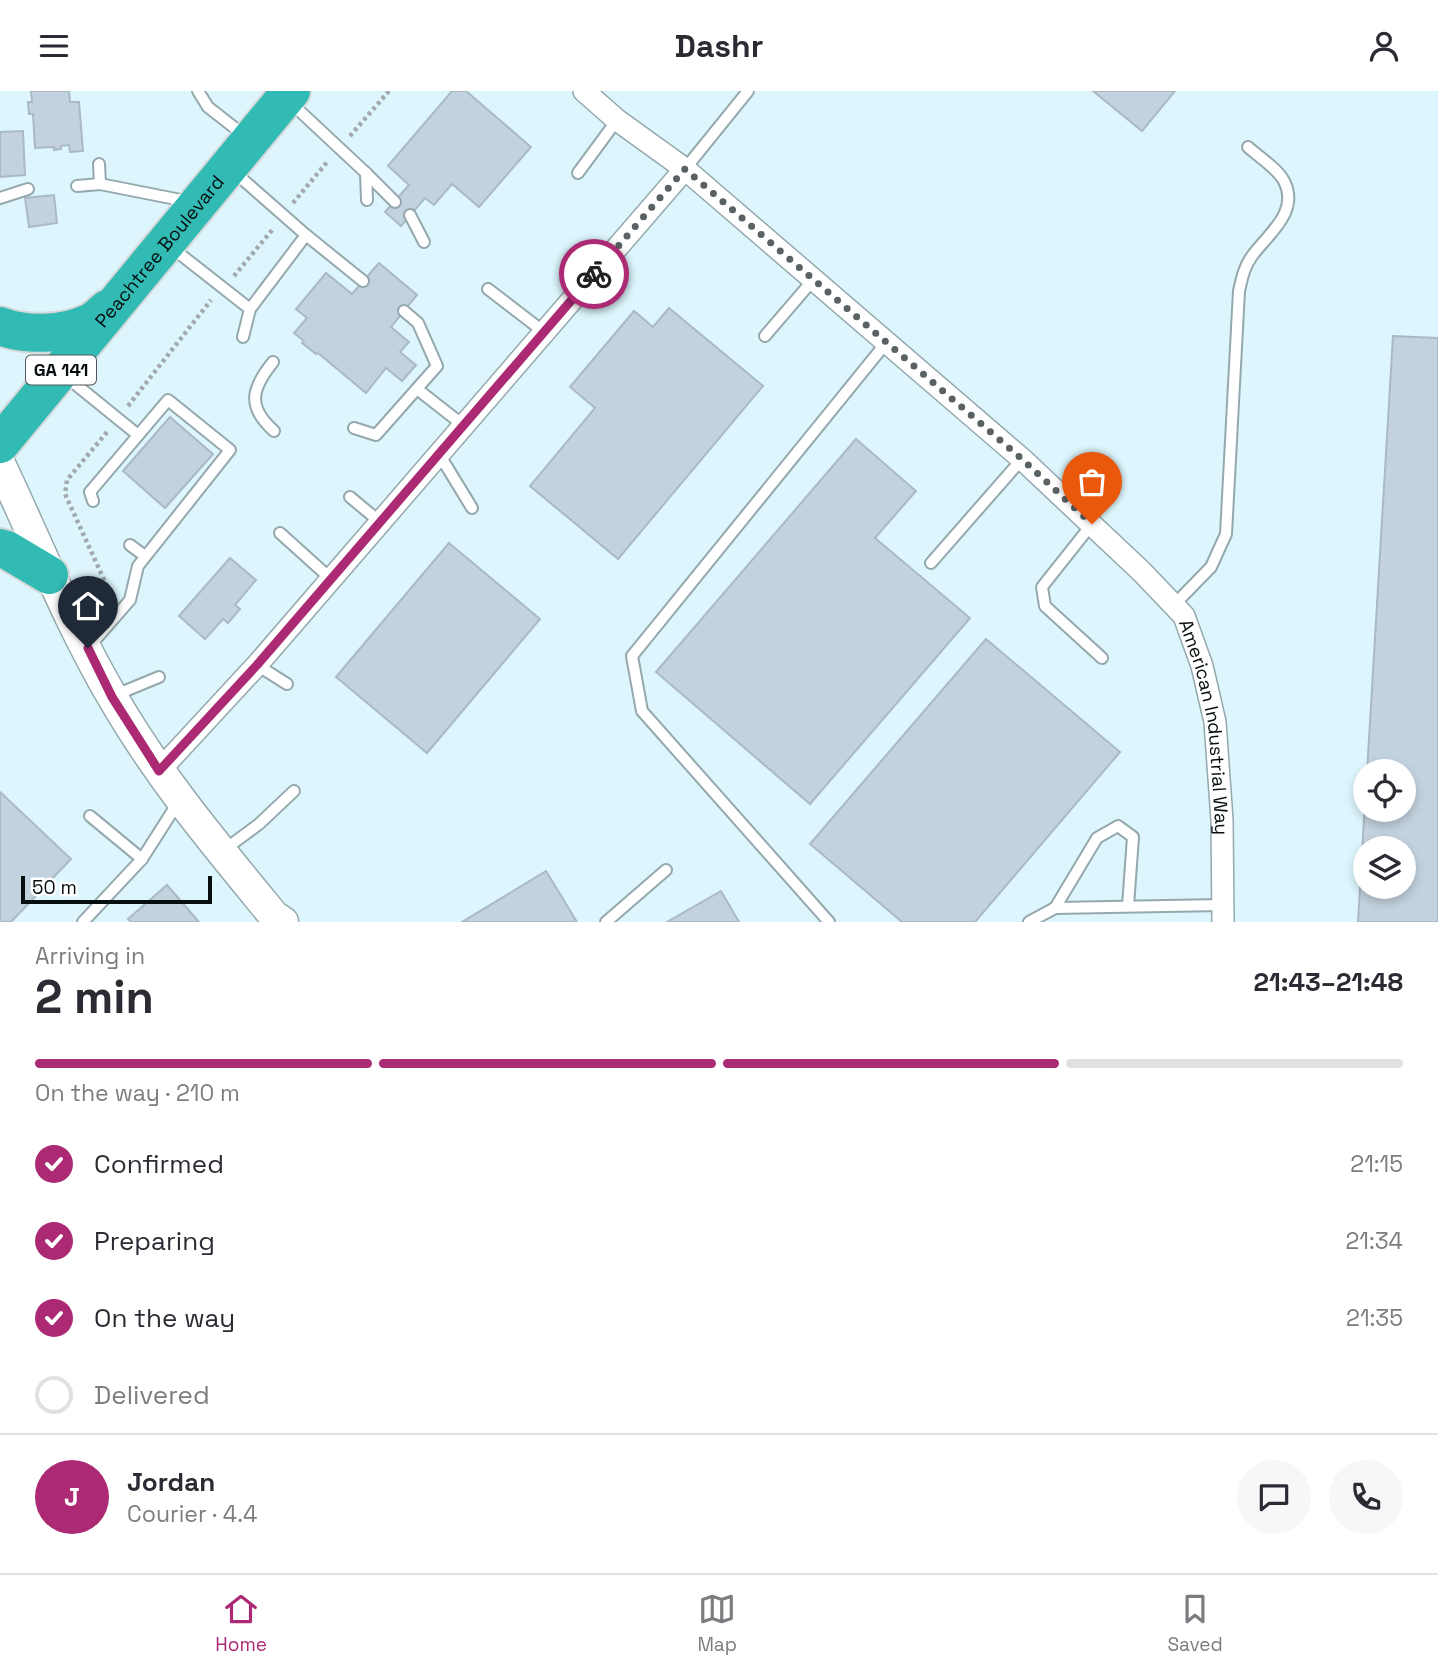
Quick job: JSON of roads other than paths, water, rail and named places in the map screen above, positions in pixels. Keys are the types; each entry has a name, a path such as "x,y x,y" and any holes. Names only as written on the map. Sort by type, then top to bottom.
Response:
{"highway":[{"name":"Peachtree Boulevard","path":"0,444 288,94"},
{"path":"0,326 15,332 75,327 90,323 122,297"},
{"path":"0,548 49,575"}],"street":[{"name":"American Industrial Way","path":"584,91 617,120 685,169 1022,459 1184,616 1202,666 1215,722 1222,820 1222,913"},
{"path":"159,771 257,665 685,169"},
{"path":"0,464 49,575 112,697 180,800 278,920"}],"lane":[{"path":"198,91 239,153 306,235 363,281"},
{"path":"685,169 748,91"},
{"path":"288,94 395,202"},
{"path":"578,173 617,120"},
{"path":"1174,605 1212,567 1226,534 1239,291 1243,271 1283,219 1289,195 1283,179 1248,148"},
{"path":"99,164 100,184"},
{"path":"366,173 367,199"},
{"path":"77,186 100,184 197,203"},
{"path":"0,198 28,189"},
{"path":"410,215 424,242"},
{"path":"243,337 250,309 306,235"},
{"path":"165,242 250,309"},
{"path":"765,336 813,281"},
{"path":"488,289 544,332"},
{"path":"354,428 376,435 437,366 418,323 404,311"},
{"path":"829,922 642,711 632,656 886,343"},
{"path":"273,362 259,379 254,401 261,420 274,431"},
{"path":"60,372 138,435"},
{"path":"417,389 463,425"},
{"path":"88,648 130,600 138,566 145,556 230,450 168,400 90,492 93,501"},
{"path":"439,454 472,508"},
{"path":"931,563 1022,459"},
{"path":"350,497 380,522"},
{"path":"1092,524 1042,587 1045,606 1102,658"},
{"path":"280,533 331,579"},
{"path":"130,545 145,556"},
{"path":"257,665 287,684"},
{"path":"112,697 159,677"},
{"path":"221,853 259,824 294,791"},
{"path":"83,922 142,859 180,800"},
{"path":"90,817 142,859"},
{"path":"1055,908 1097,838 1118,826 1133,837 1128,906"},
{"path":"607,922 666,870"},
{"path":"1029,922 1055,908 1128,906 1222,913"}]}
